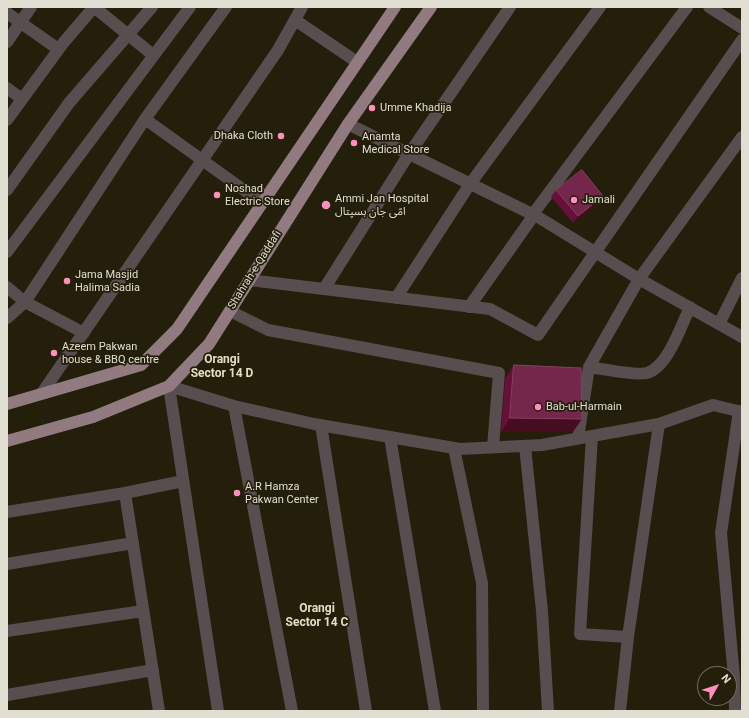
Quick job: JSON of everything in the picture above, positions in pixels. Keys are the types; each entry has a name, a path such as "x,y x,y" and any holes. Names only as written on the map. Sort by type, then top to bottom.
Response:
{"main road":[{"path":"7,404 141,365 177,329 395,7"},
{"name":"Shahrah-e-Qaddafi","path":"7,441 93,417 169,386 209,344 348,124 431,7"}],"street":[{"path":"7,42 31,7"},
{"path":"7,120 58,49 94,7 153,55"},
{"path":"7,190 70,103 152,7"},
{"path":"7,252 190,7"},
{"path":"7,318 25,302 145,119 226,7"},
{"path":"42,393 278,50 302,7"},
{"path":"324,289 409,154 510,7"},
{"path":"396,298 470,184 600,7"},
{"path":"469,307 536,210 687,7"},
{"path":"709,7 742,28"},
{"path":"7,12 58,49"},
{"path":"295,20 357,62"},
{"path":"249,280 490,309 538,335 742,40"},
{"path":"7,88 22,99"},
{"path":"145,119 262,203"},
{"path":"348,124 534,215 639,279 742,337"},
{"path":"578,438 590,367 639,279 742,137"},
{"path":"719,324 742,278"},
{"path":"7,287 25,302 84,332"},
{"path":"590,367 646,374 657,369 668,353 690,307"},
{"path":"230,311 268,330 499,373 493,447"},
{"path":"218,711 169,386 234,406 320,425 460,449 525,446 592,436 658,424 713,405 741,412 721,533 734,677 735,711"},
{"path":"234,406 292,711"},
{"path":"620,711 628,637 658,424"},
{"path":"320,425 366,711"},
{"path":"592,436 580,634 628,637"},
{"path":"390,437 435,711"},
{"path":"525,446 542,611 548,711"},
{"path":"454,448 482,583 483,711"},
{"path":"7,512 125,493 183,481"},
{"path":"125,493 159,711"},
{"path":"7,564 132,543"},
{"path":"7,631 143,610"},
{"path":"7,695 153,670"}],"building":[{"name":"Jamali","path":"582,170 603,196 578,216 556,190"},
{"name":"Bab-ul-Harmain","path":"514,365 581,368 582,419 510,418"}],"place":[{"name":"Umme Khadija","path":"372,108"},
{"name":"Dhaka Cloth","path":"281,136"},
{"name":"Anamta Medical Store","path":"354,143"},
{"name":"Noshad Electric Store","path":"217,195"},
{"name":"Jamali","path":"574,200"},
{"name":"Ammi Jan Hospital امّی جان ہسپتال","path":"326,205"},
{"name":"Jama Masjid Halima Sadia","path":"67,281"},
{"name":"Azeem Pakwan house & BBQ centre","path":"54,353"},
{"name":"Bab-ul-Harmain","path":"538,407"},
{"name":"A.R Hamza Pakwan Center","path":"237,493"}],"district":[{"name":"Orangi Sector 14 D","path":"222,367"},
{"name":"Orangi Sector 14 C","path":"317,616"}]}
